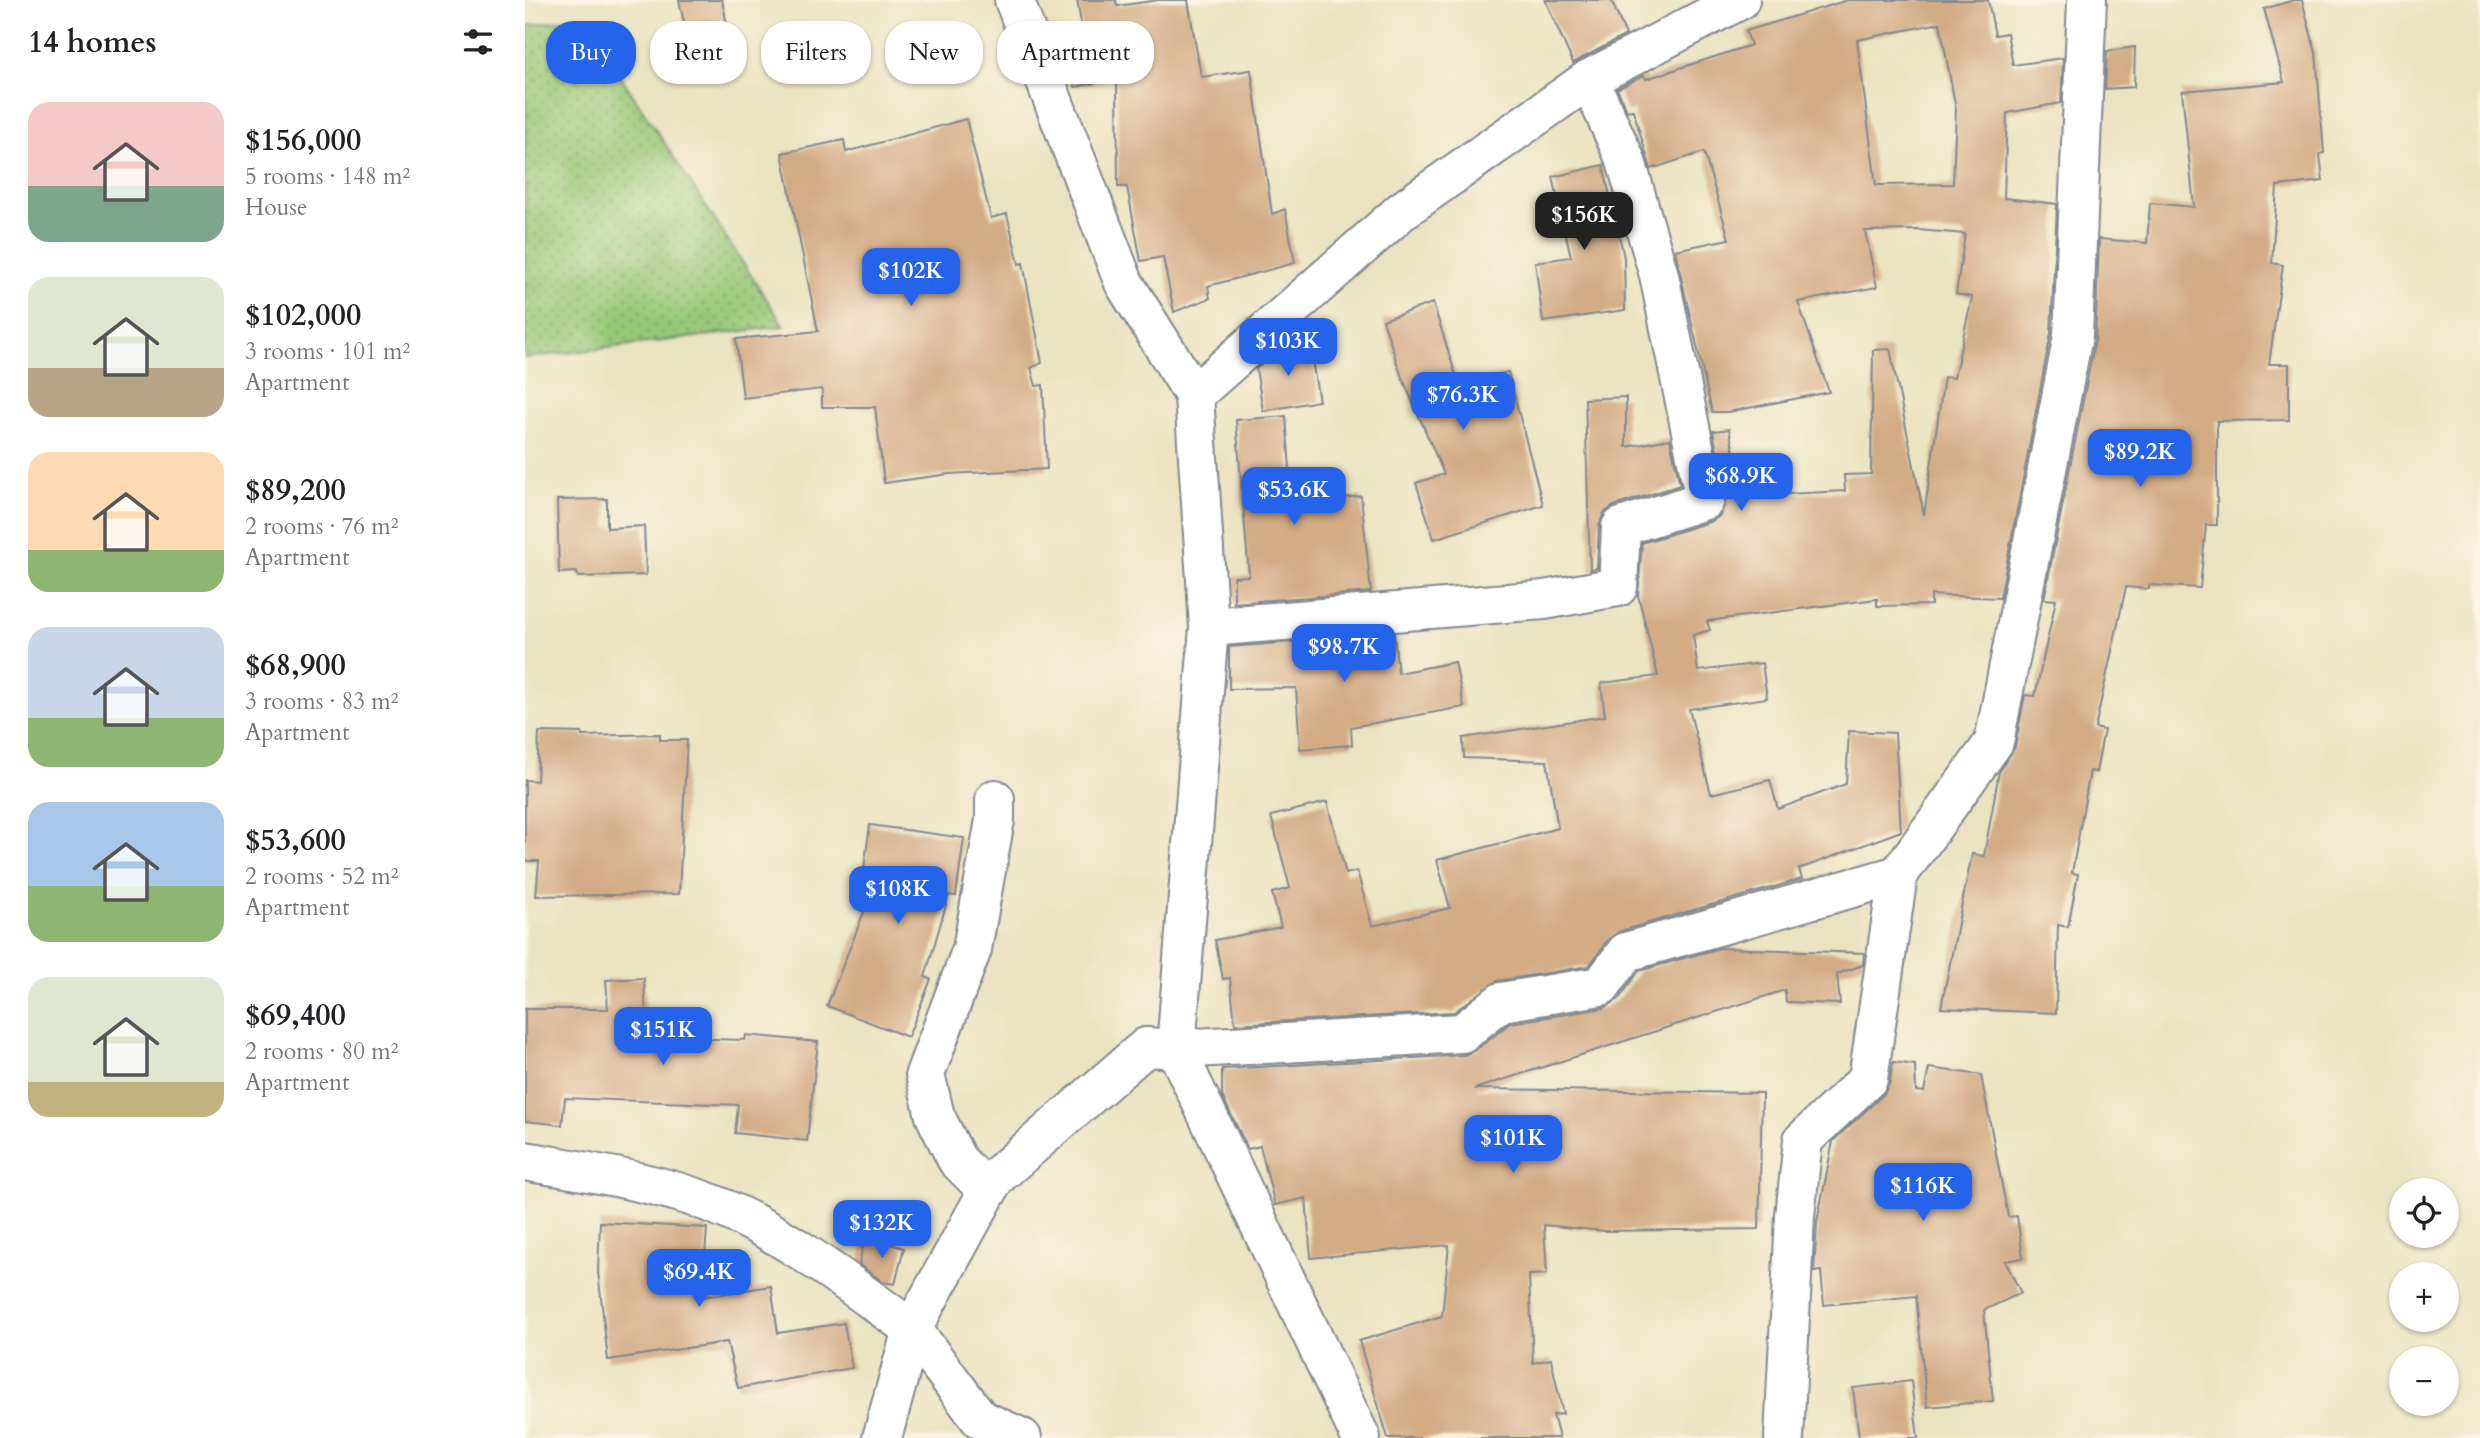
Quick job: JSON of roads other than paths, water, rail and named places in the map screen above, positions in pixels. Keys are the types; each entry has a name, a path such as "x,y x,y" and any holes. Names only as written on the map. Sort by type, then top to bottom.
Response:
{"street":[{"path":"1014,0 1124,283 1194,395 1209,626 1176,1049 1361,1438"},
{"path":"1194,395 1403,210 1589,79 1739,0"},
{"path":"1784,1438 1795,1216 1803,1140 1868,1079 1898,875 1994,743 2073,336 2087,0"},
{"path":"1209,626 1544,600 1618,587 1621,527 1705,500 1659,275 1626,161 1589,79"},
{"path":"988,1191 957,1160 935,1116 926,1074 972,949 993,833 995,799"},
{"path":"882,1438 912,1329 995,1178 1146,1047 1176,1049 1462,1033 1501,1002 1601,986 1626,952 1898,875"},
{"path":"525,1161 617,1178 712,1204 785,1240 912,1329 980,1419 1022,1438"}]}
